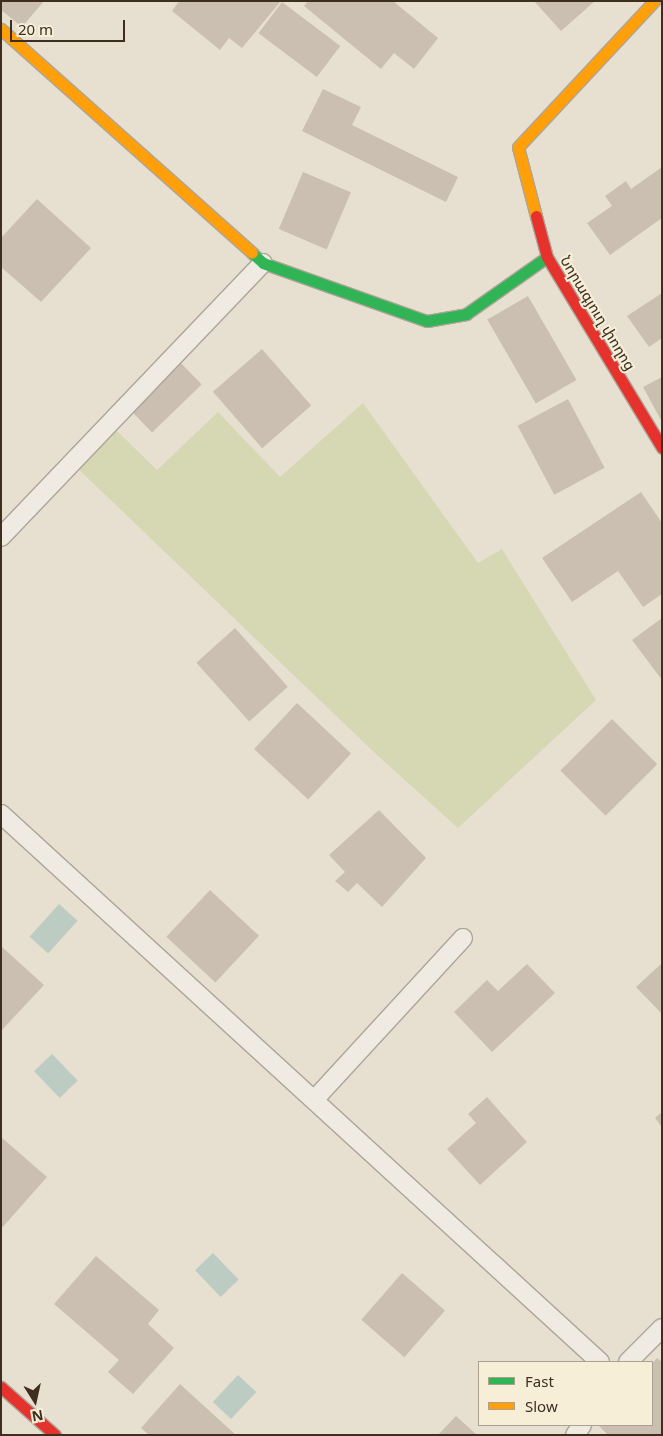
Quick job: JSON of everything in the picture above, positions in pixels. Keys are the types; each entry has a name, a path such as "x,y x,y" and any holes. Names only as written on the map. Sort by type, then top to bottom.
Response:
{"street":[{"name":"Նորագյուղ փողոց","path":"654,1 518,147 547,257 662,448"},
{"path":"1,29 263,263 427,321 466,314 547,257"},
{"path":"1,1387 55,1435"}],"lane":[{"path":"1,536 263,263"},
{"path":"1,814 599,1361"},
{"path":"314,1100 463,938"},
{"path":"629,1361 662,1328"}],"green space":[{"path":"363,403 478,563 502,549 596,700 458,828 377,755 73,464 114,428 157,470 218,412 280,477"}],"shaded area":[{"path":"59,904 78,921 48,953 30,937"},
{"path":"52,1054 78,1081 60,1098 34,1071"},
{"path":"213,1253 239,1280 221,1297 195,1270"},
{"path":"238,1375 256,1392 231,1419 213,1402"}],"building":[{"path":"1,1 44,1 22,27 1,10"},
{"path":"179,1 281,1 242,48 229,38 220,50 172,11"},
{"path":"308,1 393,1 438,38 414,69 394,53 381,69 304,6"},
{"path":"534,1 595,1 561,31"},
{"path":"282,2 340,46 317,77 259,33"},
{"path":"323,89 361,107 352,125 458,177 446,202 302,131"},
{"path":"662,167 662,218 610,255 587,223 612,206 605,196 626,181 631,189"},
{"path":"303,172 351,192 327,249 279,229"},
{"path":"37,199 91,248 41,302 1,267 1,238"},
{"path":"662,293 662,338 649,347 627,316"},
{"path":"528,296 576,380 536,404 487,320"},
{"path":"262,349 311,406 262,448 213,392"},
{"path":"176,358 202,385 152,433 126,406"},
{"path":"662,377 662,422 643,387"},
{"path":"568,399 605,468 554,495 518,426"},
{"path":"641,492 662,523 662,594 643,607 618,571 572,602 542,558"},
{"path":"662,618 662,680 632,640"},
{"path":"235,628 288,687 249,722 196,663"},
{"path":"297,703 351,753 308,800 254,749"},
{"path":"612,719 657,764 606,816 560,771"},
{"path":"379,810 426,858 382,907 357,883 348,892 335,881 345,872 329,855"},
{"path":"210,890 259,936 215,983 166,937"},
{"path":"1,946 44,985 1,1031"},
{"path":"662,963 662,1014 636,987"},
{"path":"527,964 555,993 492,1052 454,1012 487,980 498,991"},
{"path":"487,1097 527,1142 480,1185 447,1149 476,1123 468,1114"},
{"path":"662,1112 662,1127 655,1118"},
{"path":"1,1137 47,1177 1,1229"},
{"path":"96,1256 159,1310 148,1324 174,1348 133,1394 108,1372 119,1360 54,1304"},
{"path":"402,1273 445,1310 404,1357 361,1320"},
{"path":"657,1358 662,1362 662,1435 608,1435 599,1426 653,1426 653,1363"},
{"path":"180,1384 236,1435 149,1435 141,1428"},
{"path":"456,1416 477,1435 438,1435"}],"traffic: fast":[{"path":"252,253 263,263 427,321 466,314 547,257"}],"traffic: slow":[{"path":"536,216 518,147 654,1"},
{"path":"1,29 252,253"}],"traffic: jam":[{"path":"536,216 547,257 662,448"},
{"path":"1,1387 55,1435"}]}
